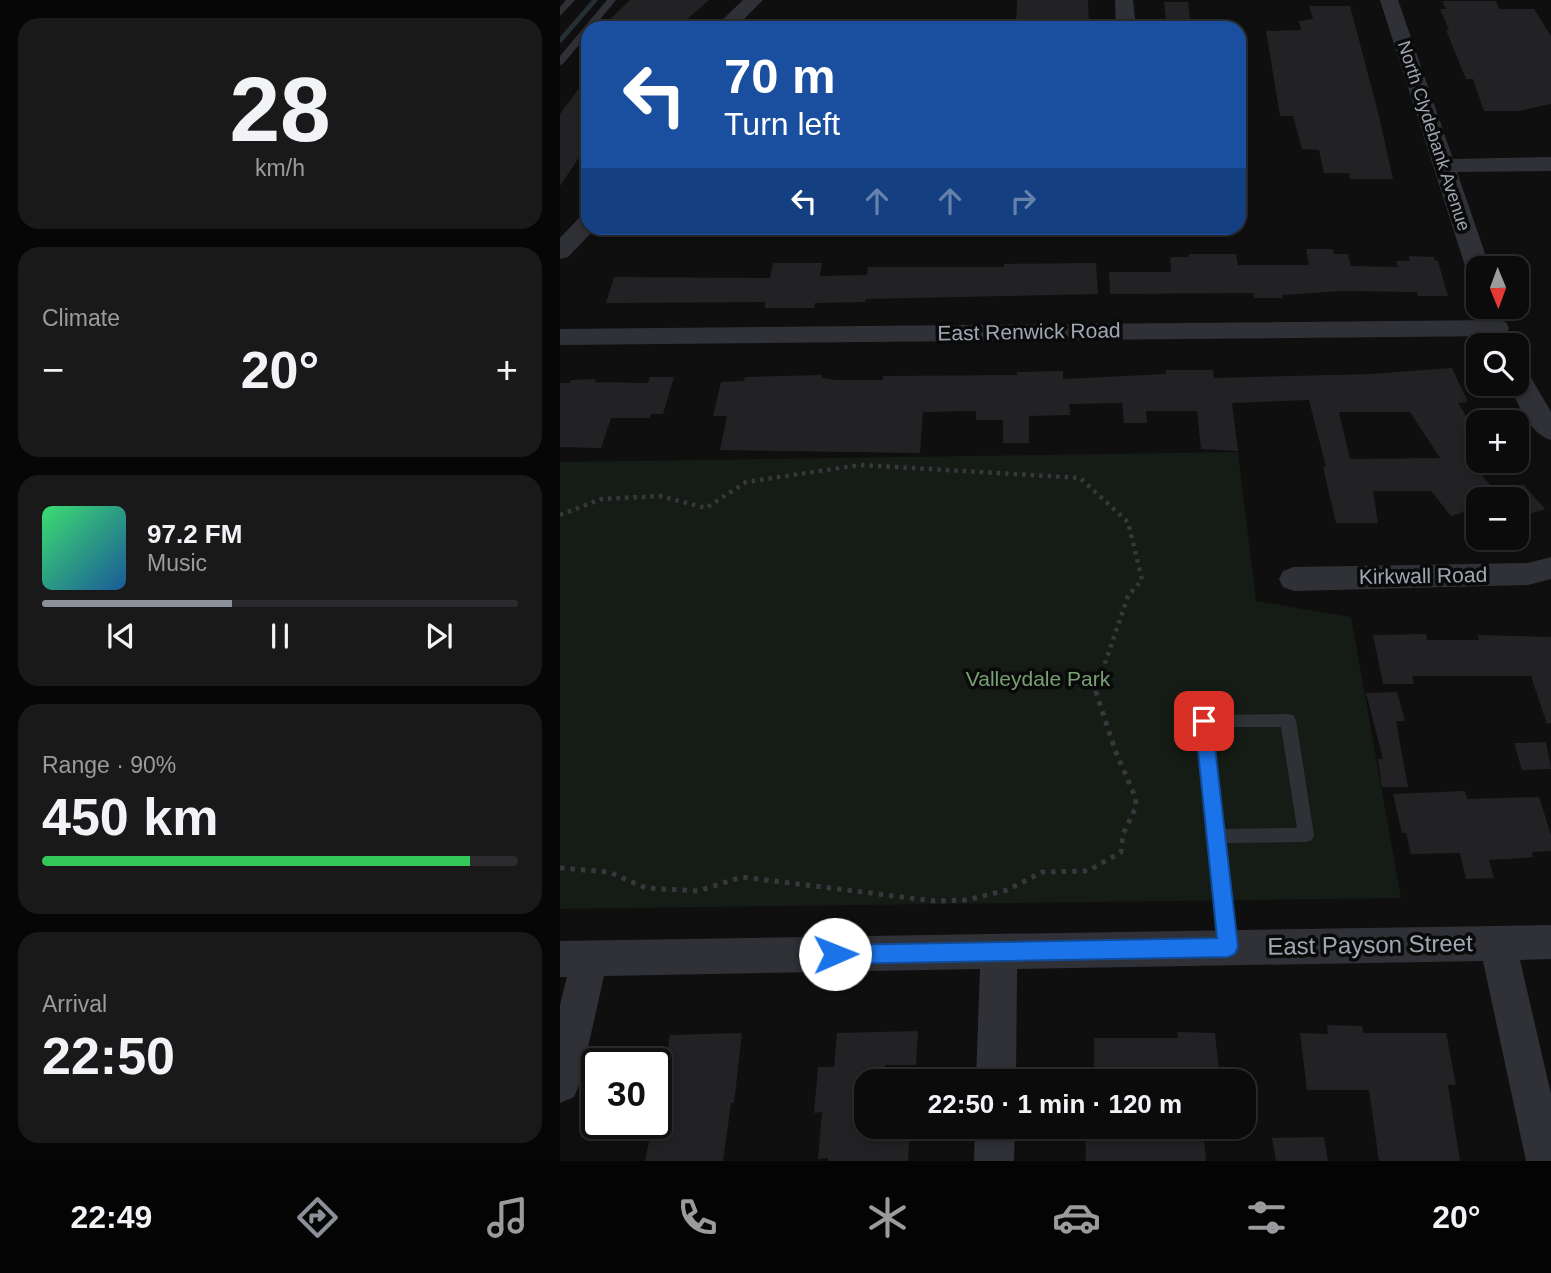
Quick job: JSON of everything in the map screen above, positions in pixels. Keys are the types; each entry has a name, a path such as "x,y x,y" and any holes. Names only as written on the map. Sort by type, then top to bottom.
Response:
{"street":[{"path":"732,21 754,0"},
{"path":"1124,0 1126,21"},
{"name":"North Clydebank Avenue","path":"1389,0 1474,256"},
{"path":"1443,166 1551,164"},
{"path":"560,252 581,230"},
{"name":"East Renwick Road","path":"560,337 1497,326"},
{"path":"1528,396 1551,431"},
{"name":"Kirkwall Road","path":"1294,579 1528,574 1551,568"},
{"name":"East Payson Street","path":"575,959 1551,942"},
{"path":"1498,943 1546,1161"},
{"path":"996,1069 999,951"},
{"path":"560,1083 575,959"},
{"path":"994,1161 995,1139"}],"lane":[{"path":"560,13 571,0"},
{"path":"594,21 612,0"},
{"path":"560,62 581,36"},
{"path":"1216,836 1306,835 1288,720 1204,721 1216,836 1228,947"}],"path":[{"path":"560,515 601,499 660,496 706,508 746,482 860,465 1080,478 1128,522 1142,580 1128,596 1096,692 1115,750 1136,799 1135,809 1122,834 1121,852 1088,871 1042,872 1007,890 967,900 934,901 742,877 698,891 646,888 609,872 560,868"}],"green space":[{"name":"Valleydale Park","path":"1238,452 1256,601 1351,617 1401,898 560,909 560,462"}],"building":[{"path":"630,0 709,0 685,21 608,21"},
{"path":"1017,0 1088,0 1089,21 1016,21"},
{"path":"1442,1 1496,1 1499,9 1534,9 1551,36 1551,104 1518,111 1484,111 1473,79 1466,79 1446,30 1449,30 1440,9 1446,9"},
{"path":"1164,2 1188,2 1190,21 1166,21"},
{"path":"1309,6 1350,6 1393,179 1350,179 1349,173 1324,173 1319,150 1302,149 1293,116 1280,116 1266,31 1301,30 1299,21 1313,19"},
{"path":"581,86 581,154 560,186 560,114"},
{"path":"1306,249 1333,249 1334,254 1348,254 1351,266 1398,267 1396,261 1410,261 1409,256 1434,257 1435,261 1438,261 1448,296 1418,296 1417,292 1341,291 1282,295 1283,298 1254,298 1253,293 1110,294 1109,272 1171,272 1172,257 1189,257 1189,254 1236,254 1238,265 1309,265"},
{"path":"773,263 822,263 820,276 867,275 868,267 1004,267 1004,264 1096,263 1098,294 866,299 865,302 815,303 814,308 765,308 765,302 606,303 614,277 770,278"},
{"path":"1452,368 1468,402 1458,403 1466,416 1466,473 1480,473 1492,487 1466,487 1466,512 1451,516 1431,491 1373,491 1378,523 1336,523 1323,467 1326,467 1309,400 1232,403 1238,451 1201,449 1197,411 1146,411 1147,423 1124,423 1122,403 1069,404 1070,415 1029,416 1029,443 1003,443 1003,420 976,420 976,411 923,412 920,453 720,450 727,416 713,416 721,382 744,381 745,377 822,375 822,378 837,380 883,380 883,376 1017,375 1017,372 1063,371 1063,379 1166,374 1166,370 1213,370 1214,378 1371,374","holes":["1339,412 1410,412 1440,458 1350,459"]},
{"path":"650,377 674,377 663,414 651,414 650,418 611,418 601,448 560,447 560,383 596,379 595,382 648,383"},
{"path":"1529,491 1545,509 1529,514"},
{"path":"1426,634 1427,640 1479,640 1478,635 1551,637 1551,723 1547,724 1531,676 1412,676 1414,684 1383,684 1373,635"},
{"path":"1397,692 1405,721 1396,721 1408,787 1382,787 1378,759 1383,759 1366,693"},
{"path":"1546,742 1551,769 1522,770 1514,743"},
{"path":"1465,791 1467,799 1539,797 1551,835 1551,851 1532,852 1533,857 1489,860 1494,878 1466,879 1460,853 1411,854 1406,833 1402,833 1393,794"},
{"path":"1327,1025 1362,1026 1363,1033 1446,1033 1456,1085 1448,1085 1460,1161 1379,1161 1369,1090 1307,1090 1300,1033 1328,1034"},
{"path":"918,1031 916,1065 854,1069 854,1139 909,1139 908,1161 818,1159 822,1112 814,1113 818,1067 834,1067 837,1033"},
{"path":"1177,1032 1215,1033 1219,1069 1094,1069 1094,1038 1178,1038"},
{"path":"742,1033 734,1103 731,1103 723,1161 645,1161 649,1139 672,1139 672,1048 668,1048 670,1035"},
{"path":"1324,1137 1328,1161 1276,1161 1272,1138"},
{"path":"1085,1139 1204,1139 1206,1161 1086,1161"}],"waterway":[{"path":"560,41 595,0"}],"route":[{"path":"835,954 1228,947 1204,721"}]}
